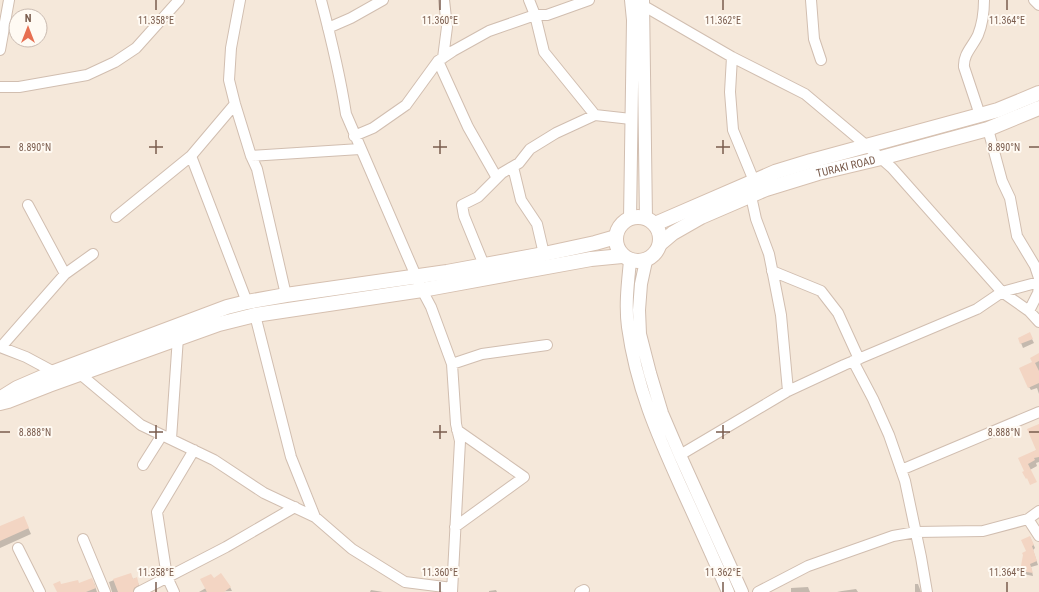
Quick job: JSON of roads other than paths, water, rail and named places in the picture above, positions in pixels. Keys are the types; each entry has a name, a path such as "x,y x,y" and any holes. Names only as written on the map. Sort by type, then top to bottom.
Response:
{"main road":[{"path":"650,221 775,172 998,110 1039,93"},
{"name":"TURAKI ROAD","path":"660,244 673,233 701,217 766,189 818,173 881,158 988,129 1039,108"},
{"path":"0,403 8,402 178,338 255,314 422,290 591,259 626,258 646,260 655,254 660,244 660,234 650,221 638,217 630,218 620,226 616,237 617,247 626,258"},
{"path":"0,399 17,388 54,372 208,313 247,302 447,272 544,254 616,237"}],"street":[{"path":"0,50 9,0"},
{"path":"0,87 19,87 87,76 116,62 136,48 179,0"},
{"path":"240,0 231,48 229,80 251,156 257,169 286,296"},
{"path":"80,374 141,425 214,460 264,493 315,517 352,549 405,582 452,590 460,442 457,430 452,364 431,307 422,290 354,136 346,114 342,85 321,0"},
{"path":"328,28 351,18 383,0"},
{"path":"444,0 447,27 441,60 468,127 497,178"},
{"path":"529,0 535,15 544,52 595,115"},
{"path":"354,136 373,128 406,105 441,60 489,31 535,15 546,15 589,0"},
{"path":"630,218 632,0"},
{"path":"810,0 814,39 821,60"},
{"path":"980,115 964,67 964,61 969,48 977,35 984,0"},
{"path":"1034,0 1039,5"},
{"path":"643,3 732,56 805,94 892,168 1002,292 1029,311 1039,322"},
{"path":"643,3 650,221"},
{"path":"732,56 730,92 733,130 754,181"},
{"path":"116,217 191,156 235,104"},
{"path":"484,265 464,216 462,205 478,197 502,173 519,163 530,149 556,133 595,115 631,119"},
{"path":"988,129 1002,181 1010,198 1016,236 1035,266 1039,278"},
{"path":"251,156 360,149"},
{"path":"191,156 247,302"},
{"path":"513,166 521,200 537,224 544,254"},
{"path":"751,196 756,219 769,254 781,315 788,391"},
{"path":"28,205 65,274"},
{"path":"54,372 26,357 0,347 65,274 93,254"},
{"path":"626,258 628,284 628,325 633,358 641,390 654,427 728,592"},
{"path":"646,260 641,284 639,310 640,334 650,373 662,413 742,592"},
{"path":"772,271 821,291 838,313 856,360 889,435 905,481 927,592"},
{"path":"680,455 788,391 856,360 977,309 1002,292 1039,282"},
{"path":"1029,311 1038,293 1039,287"},
{"path":"255,314 291,457 315,517"},
{"path":"143,465 166,437 178,338"},
{"path":"452,364 482,354 547,345"},
{"path":"901,470 1039,412"},
{"path":"455,527 524,477 457,430"},
{"path":"174,592 168,577 157,512 194,450"},
{"path":"139,592 226,547 295,508"},
{"path":"758,592 808,566 893,536 916,532 983,530 1028,519 1039,511"},
{"path":"1028,519 1039,536"},
{"path":"83,539 105,592"},
{"path":"18,548 40,592"}]}
